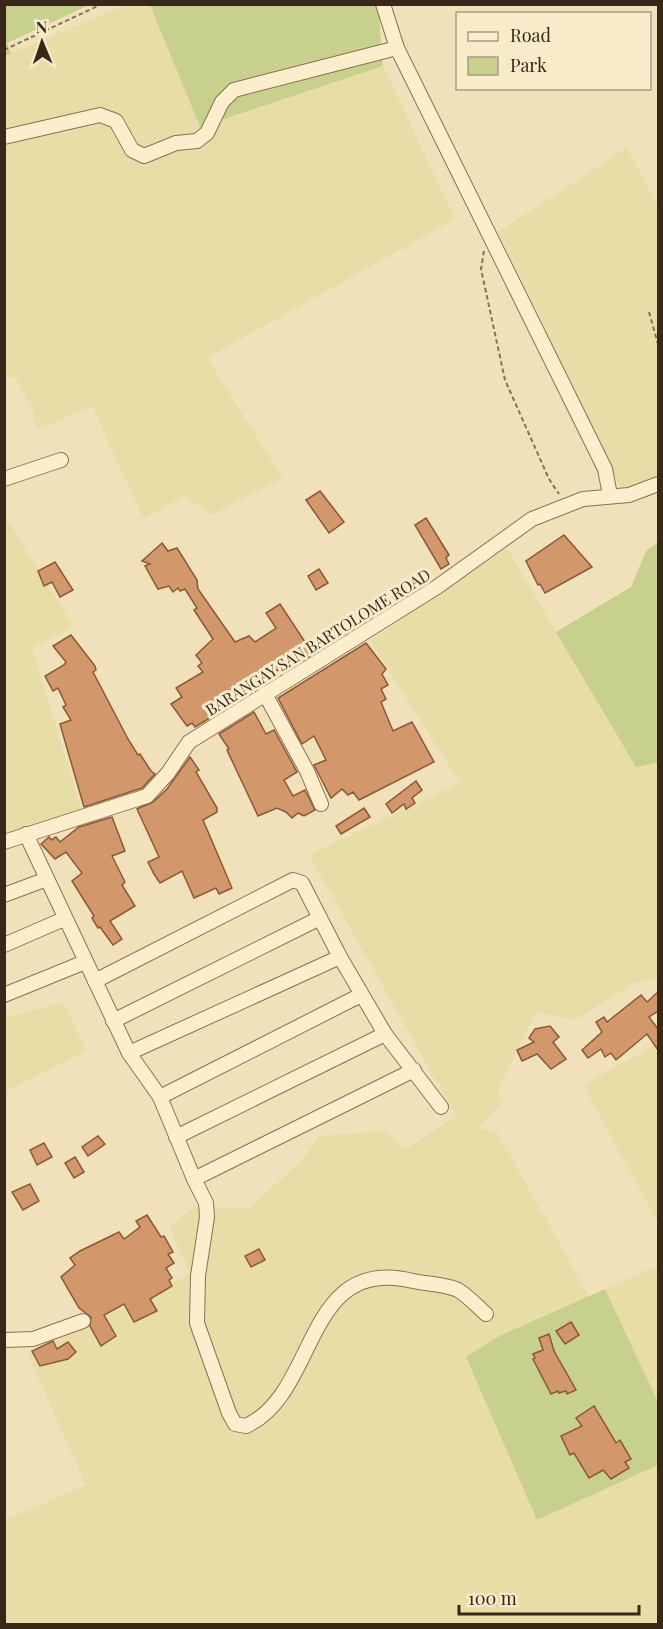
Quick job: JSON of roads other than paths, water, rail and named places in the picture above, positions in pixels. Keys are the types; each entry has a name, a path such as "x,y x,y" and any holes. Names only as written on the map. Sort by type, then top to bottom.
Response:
{"street":[{"path":"383,4 397,48 605,469 610,495"},
{"path":"4,137 100,115 116,121 132,150 144,156 176,143 197,141 207,133 222,102 234,90 397,48"},
{"path":"4,479 61,460"},
{"name":"BARANGAY SAN BARTOLOME ROAD","path":"4,842 147,796 168,772 189,742 437,587 532,519 565,504 610,495 629,495 658,484"},
{"path":"265,694 307,771 321,804"},
{"path":"26,834 129,1053 160,1097 206,1203 207,1217 198,1276 197,1323 235,1424 246,1426 266,1415 286,1391 304,1348 330,1309 344,1291 358,1281 378,1276 457,1289 486,1314"},
{"path":"4,895 47,879"},
{"path":"95,981 293,880 302,883 340,957 385,1034 441,1107"},
{"path":"113,1021 320,918"},
{"path":"4,945 64,919"},
{"path":"129,1053 340,957"},
{"path":"4,995 85,962"},
{"path":"160,1097 361,995"},
{"path":"176,1137 385,1034"},
{"path":"194,1179 414,1070"},
{"path":"4,1340 33,1339 83,1321"}]}
